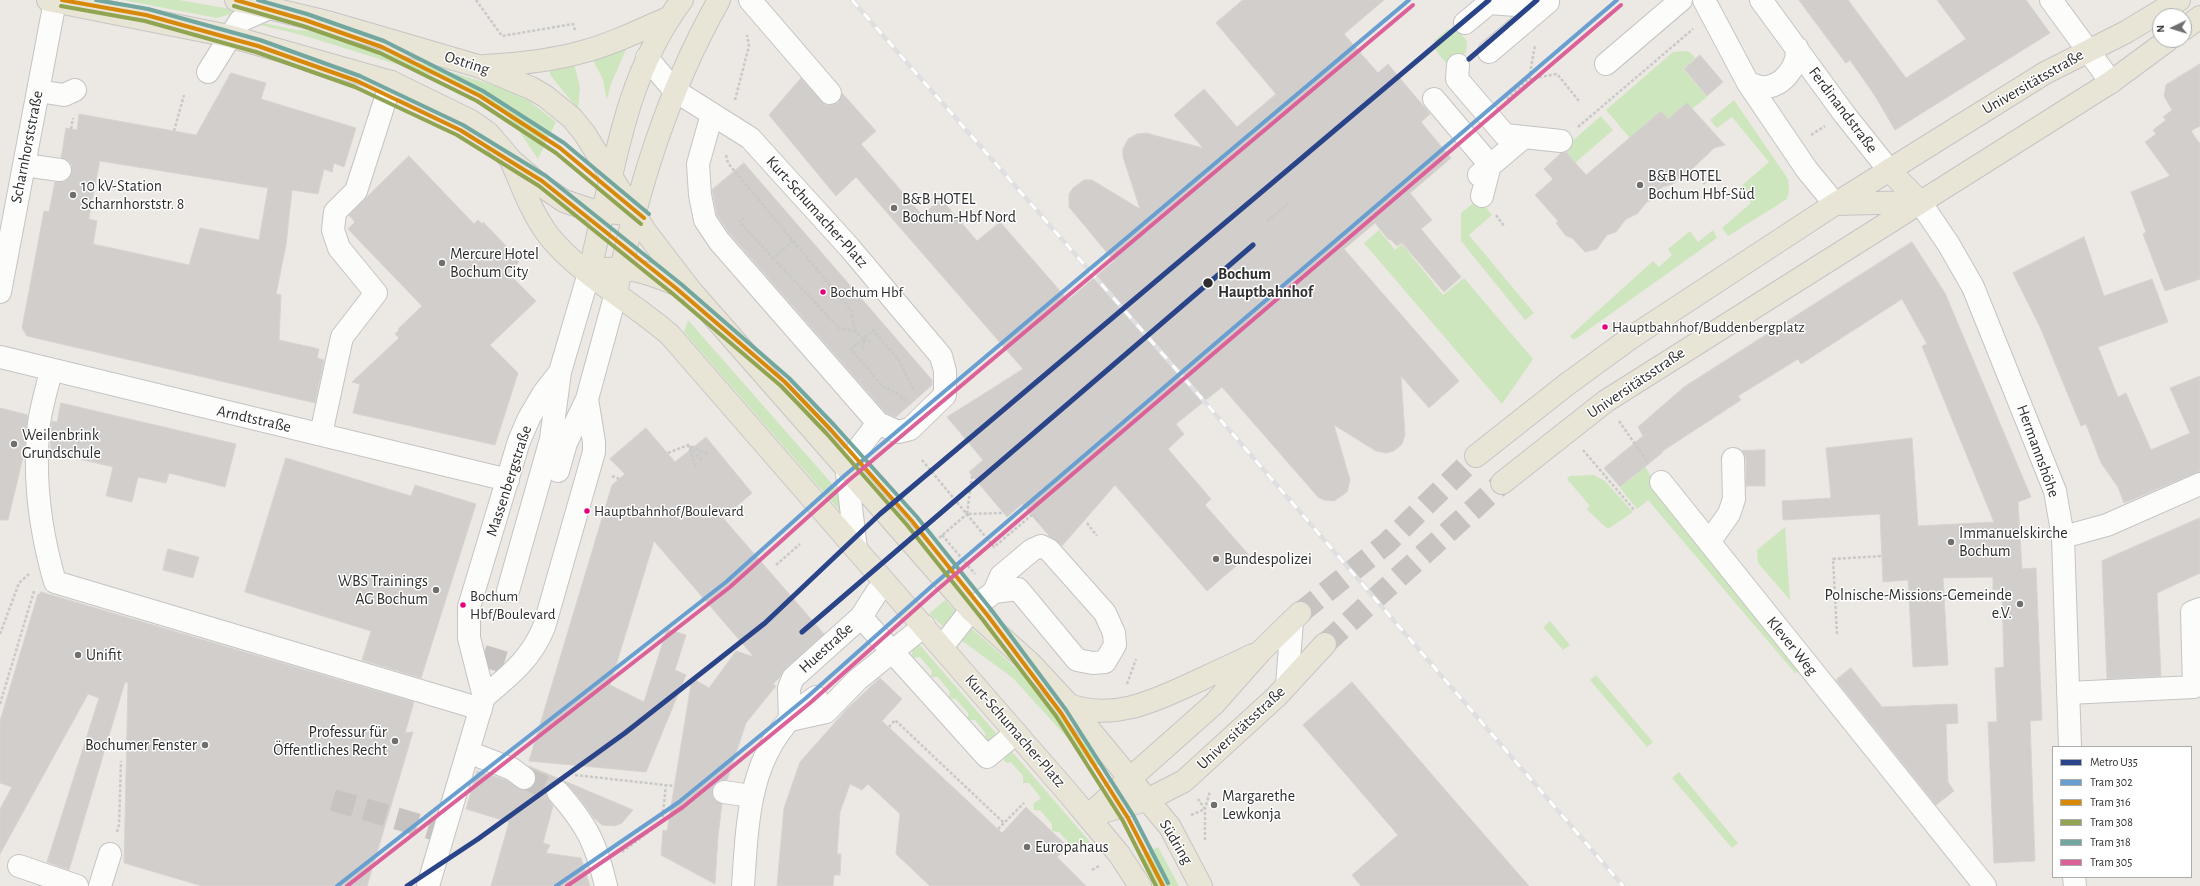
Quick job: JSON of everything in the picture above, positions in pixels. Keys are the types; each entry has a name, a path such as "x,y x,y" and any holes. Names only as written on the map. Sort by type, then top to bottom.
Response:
{"main road":[{"path":"52,0 229,36 391,82 471,120 488,133 511,160 539,184 564,201 579,207 604,212 635,215"},
{"name":"Ostring","path":"236,0 330,23 478,66 531,88 557,105 585,134 612,177"},
{"path":"616,293 621,268 647,170 674,90 718,0"},
{"name":"Universitätsstraße","path":"1476,456 1566,385 1629,339 1834,204 2045,73 2126,32 2179,0"},
{"path":"478,66 524,63 582,52 619,39 676,8"},
{"path":"590,273 624,120 647,58 676,8"},
{"name":"Universitätsstraße","path":"1502,483 1606,401 2111,82 2157,48"},
{"path":"511,160 542,226 563,251 590,273 621,268 659,277 691,291"},
{"path":"1889,170 1920,202"},
{"path":"612,177 662,255 691,291 846,465 971,610 1031,664 1069,705 1147,800 1087,816"},
{"path":"1834,204 1920,202"},
{"name":"Kurt-Schumacher-Platz","path":"590,273 653,320 670,335 924,626 1087,816"},
{"path":"1087,816 1214,704 1261,652 1296,617"},
{"name":"Universitätsstraße","path":"1147,800 1184,781 1287,685 1325,644"},
{"path":"1069,705 1095,712 1134,708 1154,701 1261,652"},
{"name":"Südring","path":"1147,800 1170,827 1201,886"},
{"path":"1087,816 1119,854 1140,886"}],"street":[{"name":"Scharnhorststraße","path":"0,292 6,228 24,165 38,91 52,0"},
{"path":"750,0 830,93"},
{"path":"1606,64 1681,0"},
{"name":"Ferdinandstraße","path":"1761,0 1845,115 1889,170"},
{"path":"2051,0 2111,82"},
{"path":"1465,23 1488,3 1546,4"},
{"path":"1489,52 1546,4"},
{"path":"1708,6 1748,83 1791,148 1834,204"},
{"path":"208,72 229,36 240,21 269,8"},
{"name":"Ferdinandstraße","path":"1748,83 1760,87 1772,85 1784,80 1798,57 1797,48"},
{"name":"Kurt-Schumacher-Platz","path":"647,58 674,90 712,114 750,138 854,252 941,356 945,371 945,395 910,429 898,432 878,423 810,347 720,241 705,220 700,195 698,164 712,114"},
{"path":"1490,165 1426,100 1460,72 1505,135 1561,141"},
{"path":"320,434 342,337 376,293 339,248 333,230 335,212 356,191 391,82"},
{"path":"38,91 64,95 75,90"},
{"path":"1476,189 1490,165 1524,137"},
{"path":"24,165 60,170"},
{"name":"Hermannshöhe","path":"1920,202 1949,244 1973,287 2055,491 2063,536 2070,746"},
{"name":"Massenbergstraße","path":"483,703 472,655 468,620 469,607 520,441 529,418 543,394 560,372 590,273"},
{"path":"428,886 483,703 532,652 544,627 594,452 594,442 587,399 616,293"},
{"name":"Arndtstraße","path":"0,357 508,480"},
{"path":"51,370 38,432 37,492 48,556 55,582 483,703"},
{"path":"515,593 566,442 560,372"},
{"path":"565,420 587,399"},
{"path":"856,549 846,465 878,423"},
{"path":"1709,542 1729,514 1734,499 1733,459"},
{"name":"Klever Weg","path":"1661,482 1985,886"},
{"path":"2063,536 2107,525 2200,484"},
{"path":"942,647 971,610 986,585 1001,576 1032,550 1041,546 1049,550 1105,614 1114,633 1115,645 1105,662 1093,663 1077,660 1018,589 986,585"},
{"name":"Huestraße","path":"818,702 790,688 792,678 861,617 877,592 886,584"},
{"path":"2068,693 2194,687 2192,612 2200,609"},
{"path":"861,617 987,757 1016,733"},
{"path":"1287,685 1296,617"},
{"path":"743,886 751,796 759,769 773,740 818,702 857,680 924,626"},
{"path":"468,752 512,769 524,778"},
{"path":"563,784 574,810 589,831 606,886"},
{"path":"724,792 751,796"},
{"path":"100,886 110,854"},
{"path":"19,866 77,886"}],"path":[{"path":"476,0 502,36 572,24 582,52"},
{"path":"1561,141 1708,6"},
{"path":"741,80 749,46 747,33"},
{"path":"1529,79 1536,43"},
{"path":"1510,97 1529,79 1557,74 1579,101"},
{"path":"174,131 184,95"},
{"path":"1791,148 1845,115"},
{"path":"728,163 852,310 855,331"},
{"path":"1694,171 1705,184"},
{"path":"1267,221 1290,202"},
{"path":"744,218 738,221 839,328 855,331 870,342"},
{"path":"773,258 793,241"},
{"path":"908,403 898,394 882,386 851,349 864,339 872,330 899,360 916,395"},
{"path":"863,349 864,339"},
{"path":"969,370 1002,344"},
{"path":"1606,401 1661,482"},
{"path":"1567,432 1634,511"},
{"path":"668,453 688,445 708,454"},
{"path":"688,445 702,460"},
{"path":"688,445 696,466"},
{"path":"967,514 972,476"},
{"path":"939,538 967,514 1003,513"},
{"path":"1086,522 1097,536"},
{"path":"942,535 986,585"},
{"path":"776,564 800,544"},
{"path":"1837,634 1834,559 1882,556"},
{"path":"0,634 19,583"},
{"path":"0,704 32,596"},
{"path":"888,727 895,720 1004,823"},
{"path":"110,854 119,825 121,761"},
{"path":"563,784 674,786"},
{"path":"636,842 662,822 666,785"},
{"path":"1205,848 1205,809 1210,788"},
{"path":"1194,794 1205,809"},
{"path":"998,829 1024,803"},
{"path":"1190,816 1205,809"}],"green space":[{"path":"123,0 179,0 248,12 235,13 217,18"},
{"path":"263,23 296,30 316,31 503,88 528,100 556,122 538,159 513,122 490,102 464,85 302,35 260,25"},
{"path":"1448,29 1457,29 1467,41 1466,52 1456,62 1445,62 1435,49 1434,41"},
{"path":"627,47 611,84 607,100 603,80 592,58"},
{"path":"1673,52 1690,52 1695,58 1683,69 1707,97 1692,109 1668,119 1661,111 1641,128 1641,151 1606,110"},
{"path":"574,63 580,88 578,109 550,75 550,71 553,67"},
{"path":"1734,100 1788,179 1789,191 1787,199 1728,236 1722,228 1751,203 1739,188 1769,162 1732,117 1717,128 1710,120"},
{"path":"1601,116 1613,130 1575,163 1563,149"},
{"path":"1476,201 1481,201 1492,215 1469,235 1534,313 1525,320 1461,241 1461,213"},
{"path":"1379,230 1395,250 1402,244 1443,295 1464,278 1533,359 1502,404 1364,243"},
{"path":"1713,230 1717,238 1574,340 1570,336 1653,261 1659,267 1672,255 1668,249 1690,231 1698,242"},
{"path":"688,320 840,493 840,511 684,332"},
{"path":"1632,445 1649,473 1800,670 1798,672 1795,673 1648,500 1637,509 1620,488 1638,473 1623,453"},
{"path":"1594,475 1605,481 1633,512 1608,529 1586,509 1590,506 1567,479 1570,476"},
{"path":"1785,527 1790,600 1758,563 1757,550"},
{"path":"945,600 956,612 945,628 929,614"},
{"path":"1550,621 1570,645 1563,650 1543,627"},
{"path":"970,627 1027,678 1099,759 1099,765 1092,765 1090,763 1013,678 961,640"},
{"path":"919,644 1090,842 1078,853 1070,853 1071,845 1059,832 1052,831 1052,824 1041,811 1034,810 1033,804 1041,798 1029,783 1023,783 1023,776 1011,762 1008,763 1004,761 1005,755 984,738 986,734 975,720 968,720 968,713 956,699 949,698 950,692 938,677 931,677 932,671 920,657 914,658 912,655 912,650"},
{"path":"1596,675 1653,742 1647,747 1590,680"},
{"path":"1679,772 1738,843 1732,848 1672,778"},
{"path":"1158,847 1179,886 1154,886 1139,857"}],"building":[{"path":"1243,0 1384,0 1344,34 1378,73 1388,64 1430,114 1421,122 1451,158 1410,193 1432,220 1421,229 1461,277 1444,292 1403,244 1401,243 1397,246 1390,239 1389,240 1375,223 1344,249 1459,381 1429,408 1401,376 1405,435 1402,444 1394,451 1386,453 1376,451 1334,425 1350,480 1347,492 1334,501 1324,500 1318,497 1222,387 1176,424 1184,434 1168,449 1211,499 1205,505 1249,555 1207,591 1115,485 1062,546 1050,537 1022,504 1007,517 969,472 983,460 947,417 1023,369 856,177 836,196 769,115 801,78 826,105 838,103 842,93 876,131 861,144 922,215 941,199 977,241 1000,222 1068,300 1114,261 1069,207 1069,194 1073,188 1084,180 1092,180 1140,209 1123,157 1123,149 1128,139 1137,134 1146,133 1203,148 1174,115 1204,89 1237,127 1276,94 1216,23"},
{"path":"1799,0 1848,0 1906,78 1966,39 1937,0 2026,0 2050,33 1895,130 1875,96 1850,60 1846,63"},
{"path":"1700,55 1723,82 1707,96 1684,69"},
{"path":"2200,64 2200,126 2191,131 2200,144 2200,279 2165,291 2143,234 2146,232 2131,192 2170,176 2145,142 2156,134 2153,130 2166,120 2163,117 2172,110 2164,96 2166,85"},
{"path":"231,73 266,83 261,99 356,128 344,167 334,163 332,172 324,169 318,194 292,190 286,245 276,294 281,295 279,340 319,349 317,358 324,360 315,403 27,336 22,328 44,211 49,212 55,182 65,181 72,172 72,166 68,160 61,158 66,128 77,130 79,114 196,135","holes":["100,161 268,188 259,240 200,228 189,265 93,244 97,221 89,219"]},
{"path":"1687,103 1725,145 1714,148 1688,173 1686,171 1673,184 1662,187 1655,199 1647,202 1637,214 1626,219 1616,232 1607,235 1597,249 1585,252 1572,238 1566,236 1556,223 1558,221 1535,195 1553,179 1544,169 1561,153 1566,152 1586,175 1661,111 1668,119"},
{"path":"409,156 474,224 478,220 482,224 483,222 515,255 514,257 519,262 508,273 536,301 490,345 518,373 495,445 353,413 360,384 352,382 399,338 395,334 399,330 398,329 422,306 348,229 355,222 349,215"},
{"path":"744,163 932,380 932,385 896,417 886,413 729,233 717,215 712,190"},
{"path":"2084,237 2104,296 2152,279 2168,322 2098,347 2118,397 2126,393 2151,450 2190,433 2170,388 2200,376 2200,471 2124,503 2118,487 2101,463 2086,424 2081,426 2040,327 2013,273"},
{"path":"1912,242 1945,293 2031,497 2018,502 2022,569 2036,568 2042,720 2030,721 2035,861 1994,863 1988,722 1997,722 1995,668 2004,667 2002,589 1993,590 1993,577 1943,578 1948,665 1913,667 1908,580 1883,582 1880,514 1783,520 1782,501 1831,498 1826,448 1912,438 1918,526 1994,522 1922,346 1927,344 1902,299 1801,364 1798,359 1738,396 1741,400 1661,452 1663,452 1620,487 1604,468 1643,436 1638,427 1684,387"},
{"path":"61,403 236,444 225,487 169,473 166,483 138,477 132,502 106,496 113,467 50,452 52,421 57,422"},
{"name":"Weilenbrink Grundschule","path":"0,408 28,415 25,449 8,520 0,520"},
{"path":"646,428 675,462 706,437 752,493 723,518 824,634 785,669 773,684 776,686 746,723 727,780 720,780 714,785 712,791 713,797 717,802 722,804 715,884 661,855 663,830 667,831 692,678 709,688 736,651 754,657 654,541 610,685 644,702 667,629 686,635 675,670 686,675 646,772 529,761 612,485 625,474 610,459"},
{"path":"1765,450 1765,486 1746,486 1746,459 1742,451"},
{"path":"286,458 411,496 415,485 476,504 421,678 362,660 371,631 245,592"},
{"path":"2200,518 2200,573 2157,593 2161,676 2107,679 2102,561"},
{"path":"168,549 199,557 193,578 163,570"},
{"name":"Bochumer Fenster","path":"41,592 414,702 405,733 413,732 367,886 202,886 124,863 128,683 125,682 69,870 47,862 99,698 88,694 0,854 0,809 12,787 0,783 0,721 38,594"},
{"path":"1851,668 1882,707 1957,704 1958,723 1946,724 1948,782 1954,791 1936,805 1836,680"},
{"path":"880,678 902,699 882,721 1002,833 1026,807 1067,846 1057,857 1086,886 930,886 896,854 900,814 868,784 862,790 850,784 840,812 837,854 841,854 840,875 834,875 833,886 777,886 784,808 800,762 847,709"},
{"path":"1352,682 1529,886 1361,886 1352,875 1398,835 1303,725"},
{"path":"529,766 562,780 555,780 546,787 546,795 553,806 543,843 550,845 546,853 581,858 590,886 491,886 509,822 466,809 477,771 506,780 523,790 534,786 536,780 535,773"},
{"path":"564,781 633,810 622,823 615,826 602,825 594,818 578,796"}],"tunnel":[{"path":"1300,613 1387,543 1476,456"},
{"path":"1325,644 1502,483"},
{"path":"481,701 500,639"},
{"path":"524,778 558,792"},
{"path":"333,800 443,832"}],"railway":[{"path":"852,0 1225,425 1623,886"}],"metro line":[{"name":"U35","path":"407,886 478,839 625,733 765,623 880,514 1489,0"},
{"name":"U35","path":"1469,59 1537,0"},
{"name":"U35","path":"802,632 1253,245"}],"tram line":[{"name":"316","path":"62,0 146,15 258,46 357,81 460,130 542,181 677,289 785,382 831,430 912,521 988,616 1061,713 1128,818 1163,886"},
{"name":"318","path":"96,0 148,9 260,40 360,76 463,125 546,176 681,284 789,378 835,426 917,517 993,612 1066,710 1133,815 1168,883"},
{"name":"316","path":"236,0 305,20 382,47 480,96 560,148 644,218"},
{"name":"318","path":"258,0 307,14 384,41 483,91 564,143 649,214"},
{"name":"302","path":"337,886 726,582 844,476 1409,0"},
{"name":"302","path":"556,886 679,802 806,698 933,585 1617,0"},
{"name":"305","path":"347,886 730,587 848,481 1413,5"},
{"name":"305","path":"567,886 683,807 810,703 937,590 1621,5"},
{"name":"308","path":"61,6 145,21 256,52 355,87 457,135 539,186 673,294 781,386 827,434 907,525 983,620 1056,716 1123,821 1156,886"},
{"name":"308","path":"234,6 303,26 380,53 477,101 556,153 641,224"}],"place":[{"name":"B&B HOTEL Bochum Hbf-Süd","path":"1640,185"},
{"name":"10 kV-Station Scharnhorststr. 8","path":"73,195"},
{"name":"B&B HOTEL Bochum-Hbf Nord","path":"894,208"},
{"name":"Mercure Hotel Bochum City","path":"442,263"},
{"name":"Bochum Hauptbahnhof","path":"1208,283"},
{"name":"Bochum Hbf","path":"823,292"},
{"name":"Hauptbahnhof/Buddenbergplatz","path":"1605,327"},
{"name":"Weilenbrink Grundschule","path":"14,444"},
{"name":"Hauptbahnhof/Boulevard","path":"587,511"},
{"name":"Immanuelskirche Bochum","path":"1951,542"},
{"name":"Bundespolizei","path":"1216,559"},
{"name":"WBS Trainings AG Bochum","path":"436,590"},
{"name":"Polnische-Missions-Gemeinde e.V.","path":"2020,604"},
{"name":"Bochum Hbf/Boulevard","path":"463,605"},
{"name":"Unifit","path":"78,655"},
{"name":"Professur für Öffentliches Recht","path":"395,741"},
{"name":"Bochumer Fenster","path":"205,745"},
{"name":"Margarethe Lewkonja","path":"1214,805"},
{"name":"Europahaus","path":"1027,847"}]}
